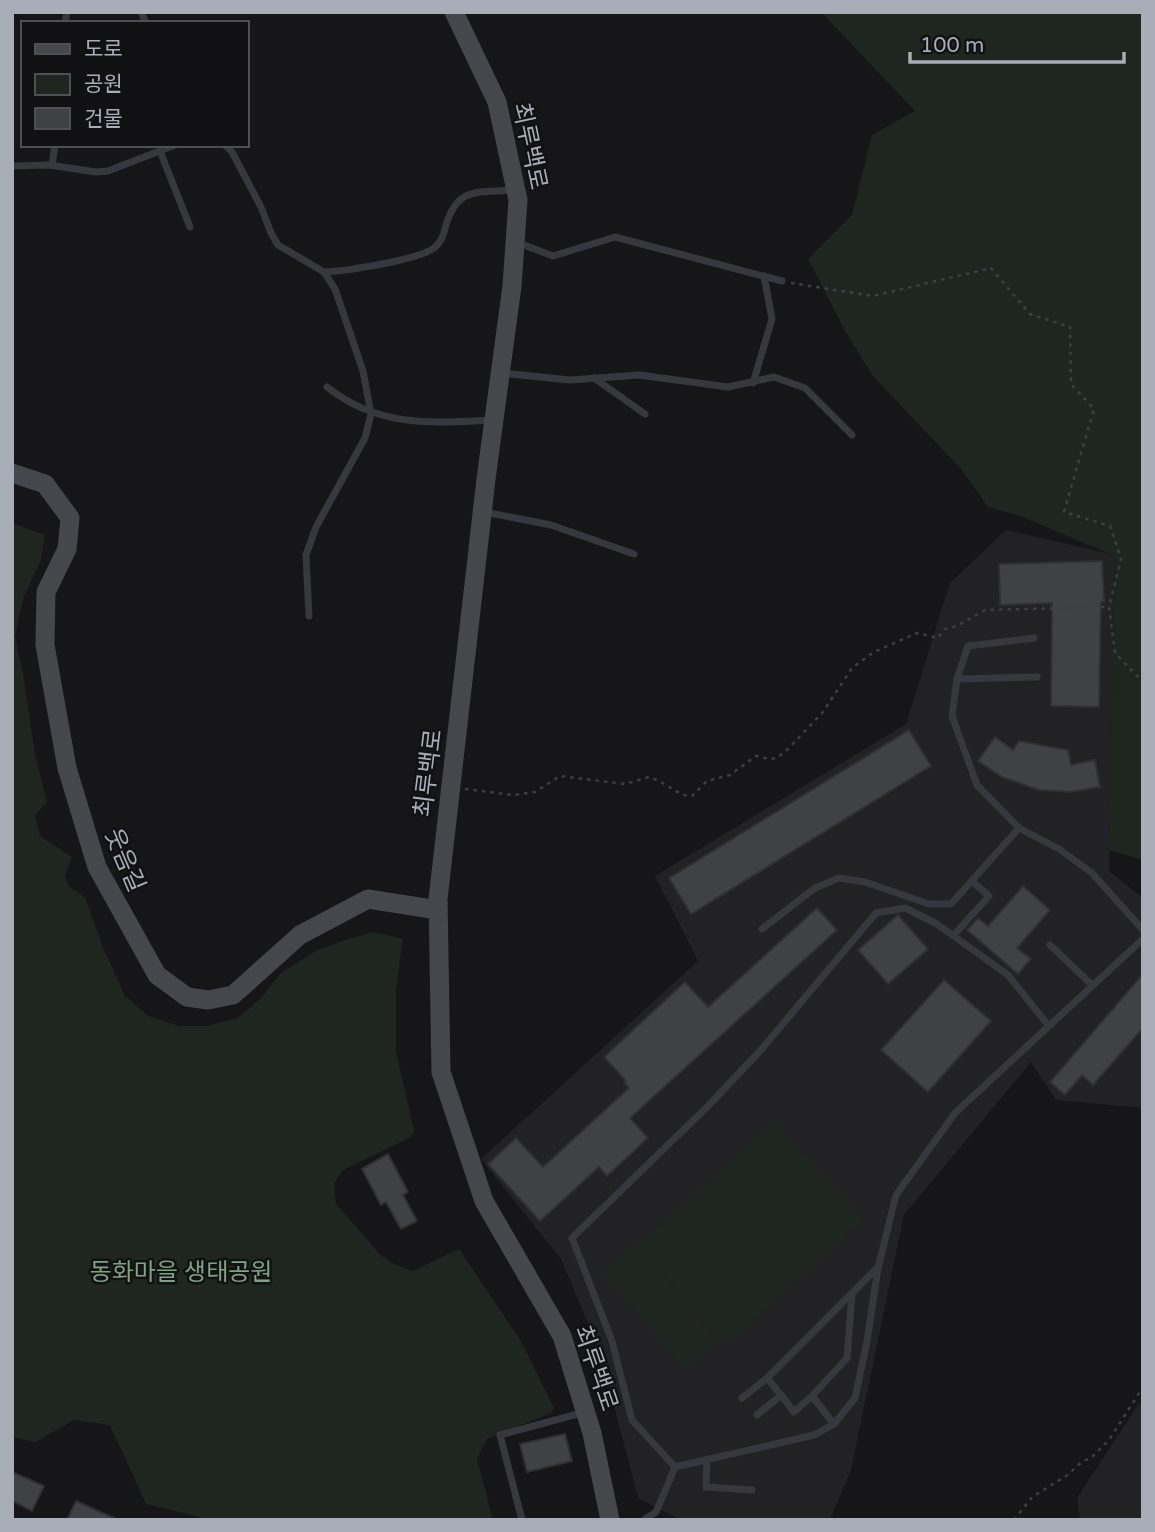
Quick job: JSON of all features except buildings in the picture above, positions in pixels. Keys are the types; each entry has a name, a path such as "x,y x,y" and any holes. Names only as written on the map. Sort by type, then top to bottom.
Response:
{"street":[{"name":"최루백로","path":"454,12 497,103 518,200 516,242 482,512 438,910 441,1072 484,1201 562,1336 586,1412 610,1520"},
{"name":"웃음길","path":"12,473 45,484 69,518 67,549 46,592 45,645 67,768 97,867 157,975 187,997 208,1000 233,995 300,935 368,899 438,910"}],"lane":[{"path":"52,165 55,147"},
{"path":"12,166 52,165 96,172 108,171 170,147"},
{"path":"227,147 261,207 278,245 324,272 335,289 363,371 371,414 365,438 316,527 306,555 309,616"},
{"path":"160,151 190,227"},
{"path":"324,272 343,271 422,254 434,248 442,239 451,210 458,200 471,194 516,190"},
{"path":"516,242 553,256 615,237 782,281"},
{"path":"753,383 772,319 764,276"},
{"path":"501,372 549,378 594,379 639,375 728,387 774,376 805,388 852,435"},
{"path":"594,379 645,414"},
{"path":"327,387 344,400 371,414 423,421 494,420"},
{"path":"482,512 551,525 634,554"},
{"path":"1034,638 968,646 957,679 952,716 977,785 1019,828 1059,849 1092,873 1143,930"},
{"path":"957,679 1037,677"},
{"path":"762,929 815,888 839,878 865,882 929,904 951,904 1019,828"},
{"path":"953,936 989,896 973,882"},
{"path":"675,1467 632,1420 612,1341 572,1238 708,1106 876,914 905,908 937,924 1008,975 1048,1025"},
{"path":"675,1467 814,1435 834,1424 855,1398 878,1268 896,1195 955,1113 1143,939"},
{"path":"1050,945 1092,985"},
{"path":"742,1398 767,1378 878,1268"},
{"path":"767,1378 794,1412 812,1396 847,1358 852,1295"},
{"path":"757,1415 781,1395"},
{"path":"812,1396 834,1424"},
{"path":"522,1520 500,1435 586,1412"},
{"path":"707,1459 706,1487 752,1490"},
{"path":"644,1520 656,1511 675,1467"}],"path":[{"path":"782,281 873,296 991,268 1030,314 1070,327 1071,384 1094,409 1064,512 1111,526 1121,559 1109,607 1115,653 1143,682"},
{"path":"451,787 513,795 535,792 560,776 625,783 649,777 683,795 692,796 706,781 730,775 756,756 769,760 777,758 802,736 823,712 852,668 885,647 917,633 938,638 945,629 957,626 985,610 1109,607"},
{"path":"1014,1520 1031,1497 1091,1458 1109,1440 1143,1387"}],"shaded area":[{"path":"1006,530 1115,555 1109,871 1143,898 1143,1108 1056,1100 1031,1062 904,1215 851,1470 830,1520 681,1520 638,1498 600,1352 561,1259 481,1159 698,961 655,876 906,724 950,583"},
{"path":"1143,1402 1143,1520 1080,1520 1077,1498 1138,1405"}],"green space":[{"path":"821,12 1143,12 1143,860 1109,850 1115,556 1020,516 988,507 961,469 872,375 845,331 808,259 852,215 872,135 915,111"},
{"name":"동화마을 생태공원","path":"12,523 45,535 41,560 24,596 15,636 35,755 47,802 35,815 40,836 72,857 65,875 69,887 85,897 102,945 125,996 148,1016 179,1026 207,1026 238,1018 260,999 282,972 318,950 374,932 403,939 396,989 396,1052 414,1130 411,1137 343,1170 334,1183 336,1204 380,1254 392,1263 413,1271 459,1249 521,1341 554,1408 551,1413 487,1439 477,1459 493,1520 211,1520 146,1504 110,1425 74,1420 35,1442 12,1437"},
{"path":"776,1121 865,1220 727,1345 641,1249 718,1341 685,1370 602,1272 635,1244 637,1246"}]}
